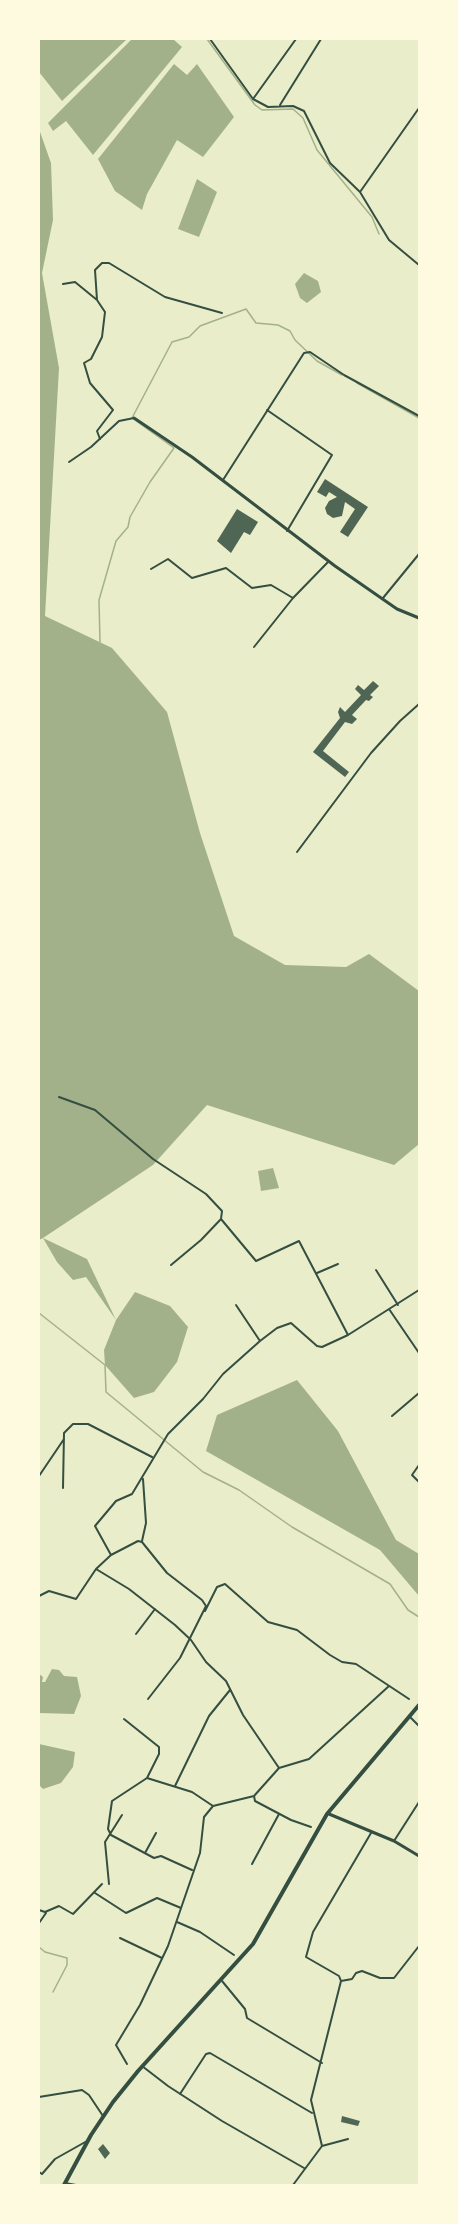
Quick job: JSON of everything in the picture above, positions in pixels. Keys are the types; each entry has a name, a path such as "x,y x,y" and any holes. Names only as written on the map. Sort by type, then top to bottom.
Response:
{"highway":[{"path":"65,2184 103,2116 142,2066 222,1981 253,1944 339,1798 419,1705"}],"main road":[{"path":"134,418 223,480 288,531 383,599 419,618"},
{"path":"329,1814 394,1841 419,1856"}],"street":[{"path":"210,39 253,99 268,107 297,107 304,111 330,163 360,192 389,240 418,264"},
{"path":"253,99 296,39"},
{"path":"279,106 282,97 321,39"},
{"path":"360,192 419,108"},
{"path":"418,264 419,258"},
{"path":"97,300 95,270 102,263 109,263 165,297 222,313"},
{"path":"63,284 75,282 97,300 105,312 105,324 94,352 84,363 90,383 113,410 97,431 100,439"},
{"path":"223,480 305,353 310,352 344,375 419,416"},
{"path":"267,410 332,455 288,531"},
{"path":"69,462 100,439 119,421 134,418"},
{"path":"383,599 419,554"},
{"path":"151,568 168,560 192,578 226,568 252,588 272,585 293,598"},
{"path":"254,647 293,598 329,561"},
{"path":"297,852 371,753 419,704"},
{"path":"59,1097 95,1110 153,1159 206,1194 222,1211 221,1219 201,1240 171,1265"},
{"path":"221,1219 256,1261 298,1241 348,1335"},
{"path":"317,1273 338,1264"},
{"path":"376,1270 398,1305"},
{"path":"111,1555 95,1526 114,1503 132,1494 143,1479 152,1457 168,1434 203,1399 223,1374 260,1341 278,1328 291,1323 320,1347 348,1335 419,1290"},
{"path":"236,1305 260,1341"},
{"path":"389,1309 419,1353"},
{"path":"419,1359 419,1365"},
{"path":"392,1416 419,1393"},
{"path":"39,1476 64,1439 68,1427 73,1424 88,1424 152,1457"},
{"path":"63,1488 64,1439"},
{"path":"419,1465 412,1475 419,1482"},
{"path":"142,1542 146,1523 143,1479"},
{"path":"39,1596 49,1592 76,1599 96,1569 111,1555 138,1541 142,1542 168,1574 202,1600 205,1611"},
{"path":"96,1569 155,1609 190,1640 206,1662 223,1676 243,1715 279,1768"},
{"path":"148,1699 190,1640 220,1584 225,1584 268,1622 297,1629 330,1655 342,1662 356,1664 409,1699"},
{"path":"136,1634 155,1609"},
{"path":"127,2064 116,2045 140,2005 177,1922 203,1839 203,1819 213,1806 254,1796 279,1768 309,1759 389,1686"},
{"path":"175,1786 209,1716 230,1690"},
{"path":"410,1717 419,1726"},
{"path":"124,1719 159,1747 159,1754 147,1778 114,1798 108,1829 111,1835 154,1858 161,1856 193,1870"},
{"path":"147,1778 196,1794 213,1806"},
{"path":"254,1796 256,1802 311,1827"},
{"path":"394,1841 419,1802"},
{"path":"252,1864 279,1814"},
{"path":"109,1884 105,1842 122,1815"},
{"path":"145,1853 156,1833"},
{"path":"322,2146 312,2113 313,2090 322,2063 341,1981 339,1976 306,1957 313,1932 371,1833"},
{"path":"39,1923 48,1911 59,1906 73,1914 102,1884"},
{"path":"95,1893 126,1913 157,1898 181,1908"},
{"path":"39,1910 48,1911"},
{"path":"177,1922 200,1932 234,1955"},
{"path":"120,1938 162,1958"},
{"path":"341,1981 352,1979 356,1973 362,1971 380,1978 394,1978 419,1946"},
{"path":"222,1981 245,2009 247,2018 322,2063"},
{"path":"180,2094 206,2054 210,2053 312,2113"},
{"path":"142,2066 180,2094 304,2168"},
{"path":"39,2097 82,2090 89,2095 103,2116"},
{"path":"293,2185 322,2146 348,2139"},
{"path":"39,2172 42,2174 55,2159 87,2141"},
{"path":"65,2184 76,2185"}],"shaded area":[{"path":"39,39 127,39 62,101 39,72"},
{"path":"132,39 173,39 182,47 93,155 66,121 53,131 48,123"},
{"path":"174,64 187,75 197,64 234,117 203,157 177,140 147,194 142,210 115,191 98,159"},
{"path":"39,129 51,163 53,220 42,273 59,368 45,616 112,648 167,712 200,833 234,936 285,965 346,967 369,954 419,991 419,1144 394,1165 207,1105 153,1165 39,1240"},
{"path":"197,179 217,192 199,237 178,229"},
{"path":"304,273 318,281 321,292 307,303 300,298 295,284"},
{"path":"273,1168 279,1188 261,1191 258,1171"},
{"path":"43,1238 87,1259 116,1320 86,1277 73,1280 57,1262"},
{"path":"135,1292 170,1306 188,1327 177,1362 154,1392 134,1398 105,1365 104,1350 116,1320"},
{"path":"297,1380 338,1431 396,1540 419,1554 419,1596 380,1550 206,1451 217,1415"},
{"path":"52,1669 59,1670 64,1676 77,1677 81,1696 74,1714 39,1713 39,1674 43,1677 42,1682 45,1682"},
{"path":"39,1744 75,1752 73,1767 61,1783 43,1789 39,1785"}],"building":[{"path":"325,479 368,507 348,537 340,532 355,509 345,502 342,516 333,518 327,514 325,508 329,501 337,497 329,492 326,497 317,492"},
{"path":"237,509 258,522 250,535 244,532 231,553 217,541"},
{"path":"373,681 379,686 370,695 373,697 369,701 366,700 352,715 357,719 352,724 345,722 323,751 349,772 345,777 313,752 340,718 338,712 340,707 345,712 361,695 355,689 358,685 364,690"},
{"path":"342,2116 360,2121 358,2126 341,2122"},
{"path":"103,2144 110,2153 105,2159 98,2149"}],"waterway":[{"path":"207,39 255,105 262,110 293,109 303,118 317,150 372,217 379,234"},
{"path":"100,642 99,600 116,541 128,527 130,517 150,482 174,448 132,418 172,342 189,337 200,326 246,309 256,323 278,325 290,331 295,340 317,361 342,375"},
{"path":"357,383 419,418"},
{"path":"39,1313 105,1365 106,1392 203,1472 239,1490 292,1527 390,1584 408,1610 419,1617"},
{"path":"39,1947 45,1952 67,1958 67,1965 53,1992"}]}
